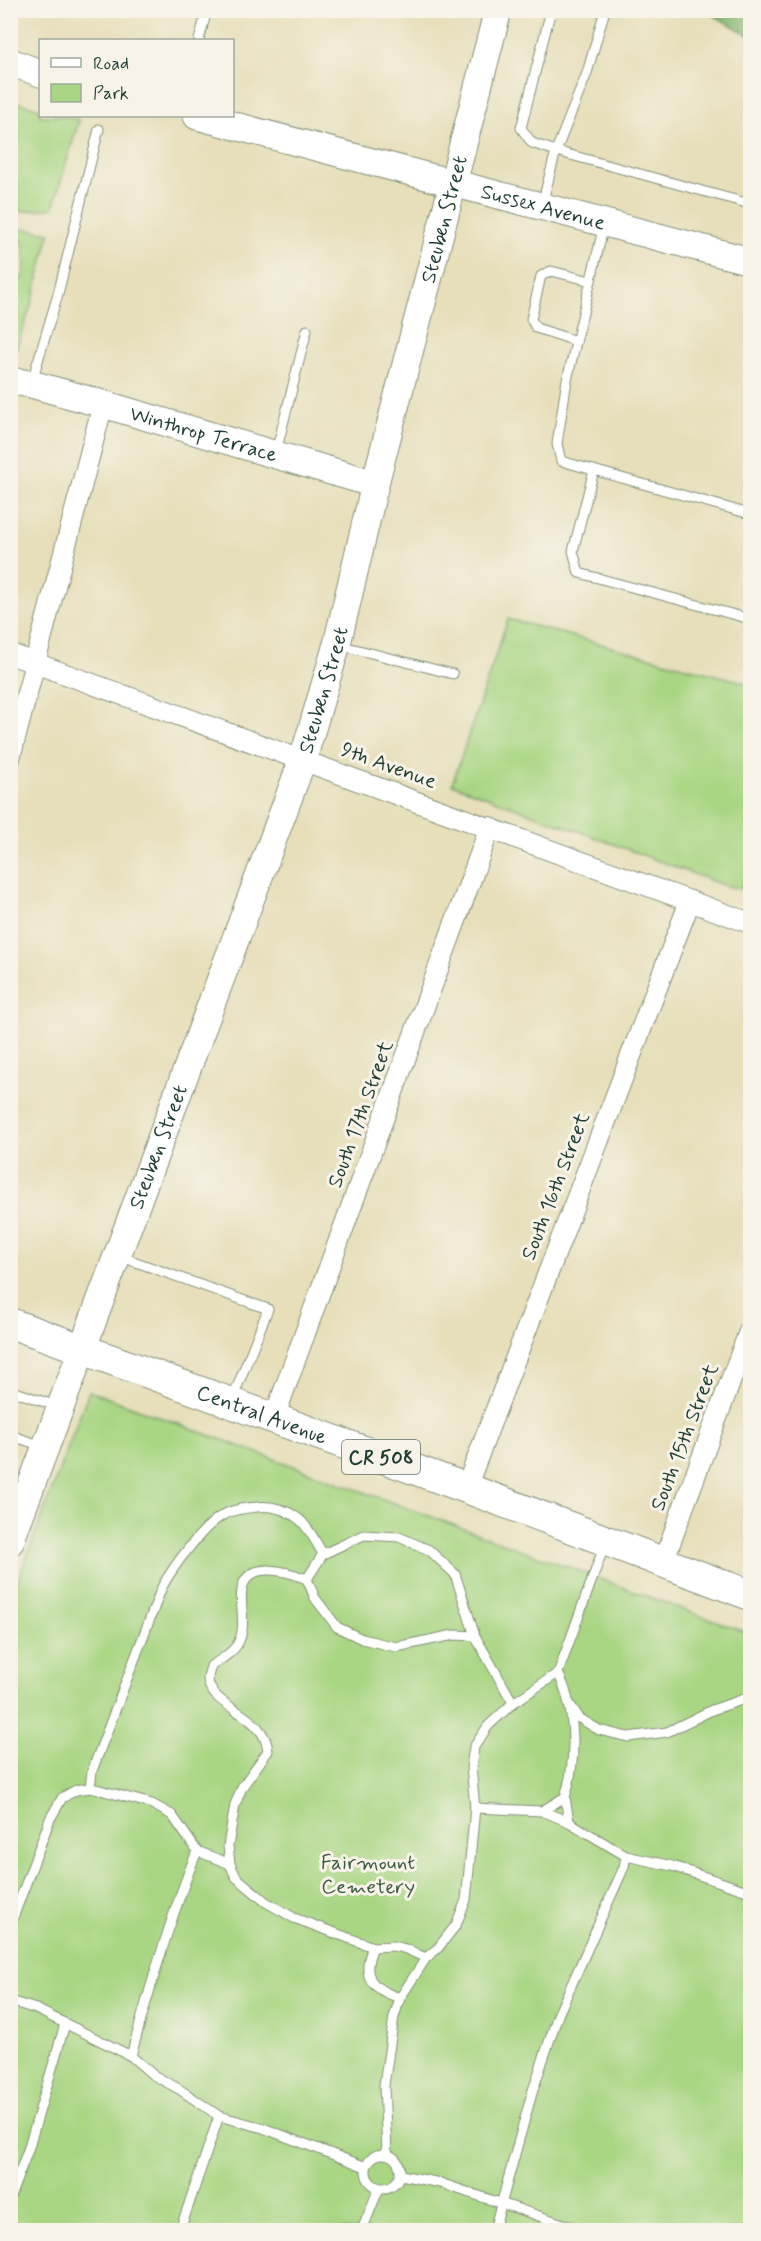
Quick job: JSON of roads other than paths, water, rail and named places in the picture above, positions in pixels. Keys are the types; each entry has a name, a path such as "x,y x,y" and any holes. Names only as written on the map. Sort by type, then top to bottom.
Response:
{"main road":[{"name":"Steuben Street","path":"10,1542 303,759 337,645 375,484 498,10"},
{"path":"10,62 39,73"},
{"name":"Sussex Avenue","path":"201,117 750,261"},
{"name":"Winthrop Terrace","path":"17,379 375,484"},
{"name":"Central Avenue","path":"10,1323 466,1488 750,1594"}],"street":[{"path":"10,758 103,404"},
{"name":"9th Avenue","path":"10,654 750,923"},
{"name":"South 17th Street","path":"274,1418 490,827"},
{"name":"South 16th Street","path":"466,1488 690,901"},
{"name":"South 15th Street","path":"663,1562 750,1329"}],"lane":[{"path":"199,39 207,10"},
{"path":"551,10 521,128 532,143 750,204"},
{"path":"541,206 556,151 586,73 605,10"},
{"path":"17,379 58,294 99,129"},
{"path":"605,223 567,380 557,444 561,461 750,514"},
{"path":"576,341 536,328 531,319 541,276 551,271 591,281"},
{"path":"275,455 307,330"},
{"path":"594,470 573,551 579,573 750,619"},
{"path":"337,645 453,674"},
{"path":"117,1256 268,1309 231,1402"},
{"path":"10,1390 60,1407"},
{"path":"10,1435 45,1447"},
{"path":"90,1788 92,1771 162,1587 173,1567 195,1541 223,1515 241,1509 265,1506 286,1510 300,1521 323,1554"},
{"path":"307,1579 323,1554 364,1535 399,1538 429,1550 455,1574 475,1636 513,1704"},
{"path":"387,2154 384,2085 394,2017 400,1998 426,1958 438,1948 456,1925 466,1900 475,1808 471,1767 474,1746 488,1726 513,1704 558,1673 606,1540"},
{"path":"426,1958 394,1946 373,1947 294,1918 266,1902 236,1877 230,1864 228,1846 235,1805 242,1787 268,1751 267,1740 260,1728 236,1709 220,1700 212,1691 208,1678 212,1666 237,1646 242,1634 242,1589 254,1574 266,1570 294,1574 307,1579 315,1598 337,1627 362,1639 396,1647 453,1635 475,1636"},
{"path":"558,1673 569,1704 572,1731 571,1778 564,1797 569,1822"},
{"path":"569,1704 579,1718 599,1730 628,1737 667,1732 711,1710 750,1697"},
{"path":"10,1926 50,1819 62,1798 76,1790 90,1788 152,1804 172,1815 197,1851 230,1864"},
{"path":"542,1811 564,1797"},
{"path":"475,1808 542,1811 569,1822 626,1856 672,1866 750,1892"},
{"path":"131,2056 176,1902 197,1851"},
{"path":"494,2230 532,2094 558,2015 624,1867 626,1856"},
{"path":"373,1947 368,1965 374,1987 383,1993 400,1998"},
{"path":"10,2001 36,2009 131,2056 153,2075 179,2089 219,2116 263,2128 366,2167"},
{"path":"10,2198 28,2150 65,2024"},
{"path":"180,2230 219,2116"},
{"path":"387,2154 399,2163 401,2175 396,2184 390,2188 378,2188 367,2179 366,2167 376,2155 387,2154"},
{"path":"401,2175 440,2183 581,2230"},
{"path":"362,2230 378,2188"}],"park label":[{"name":"Fairmount Cemetery","path":"368,1874"}]}
